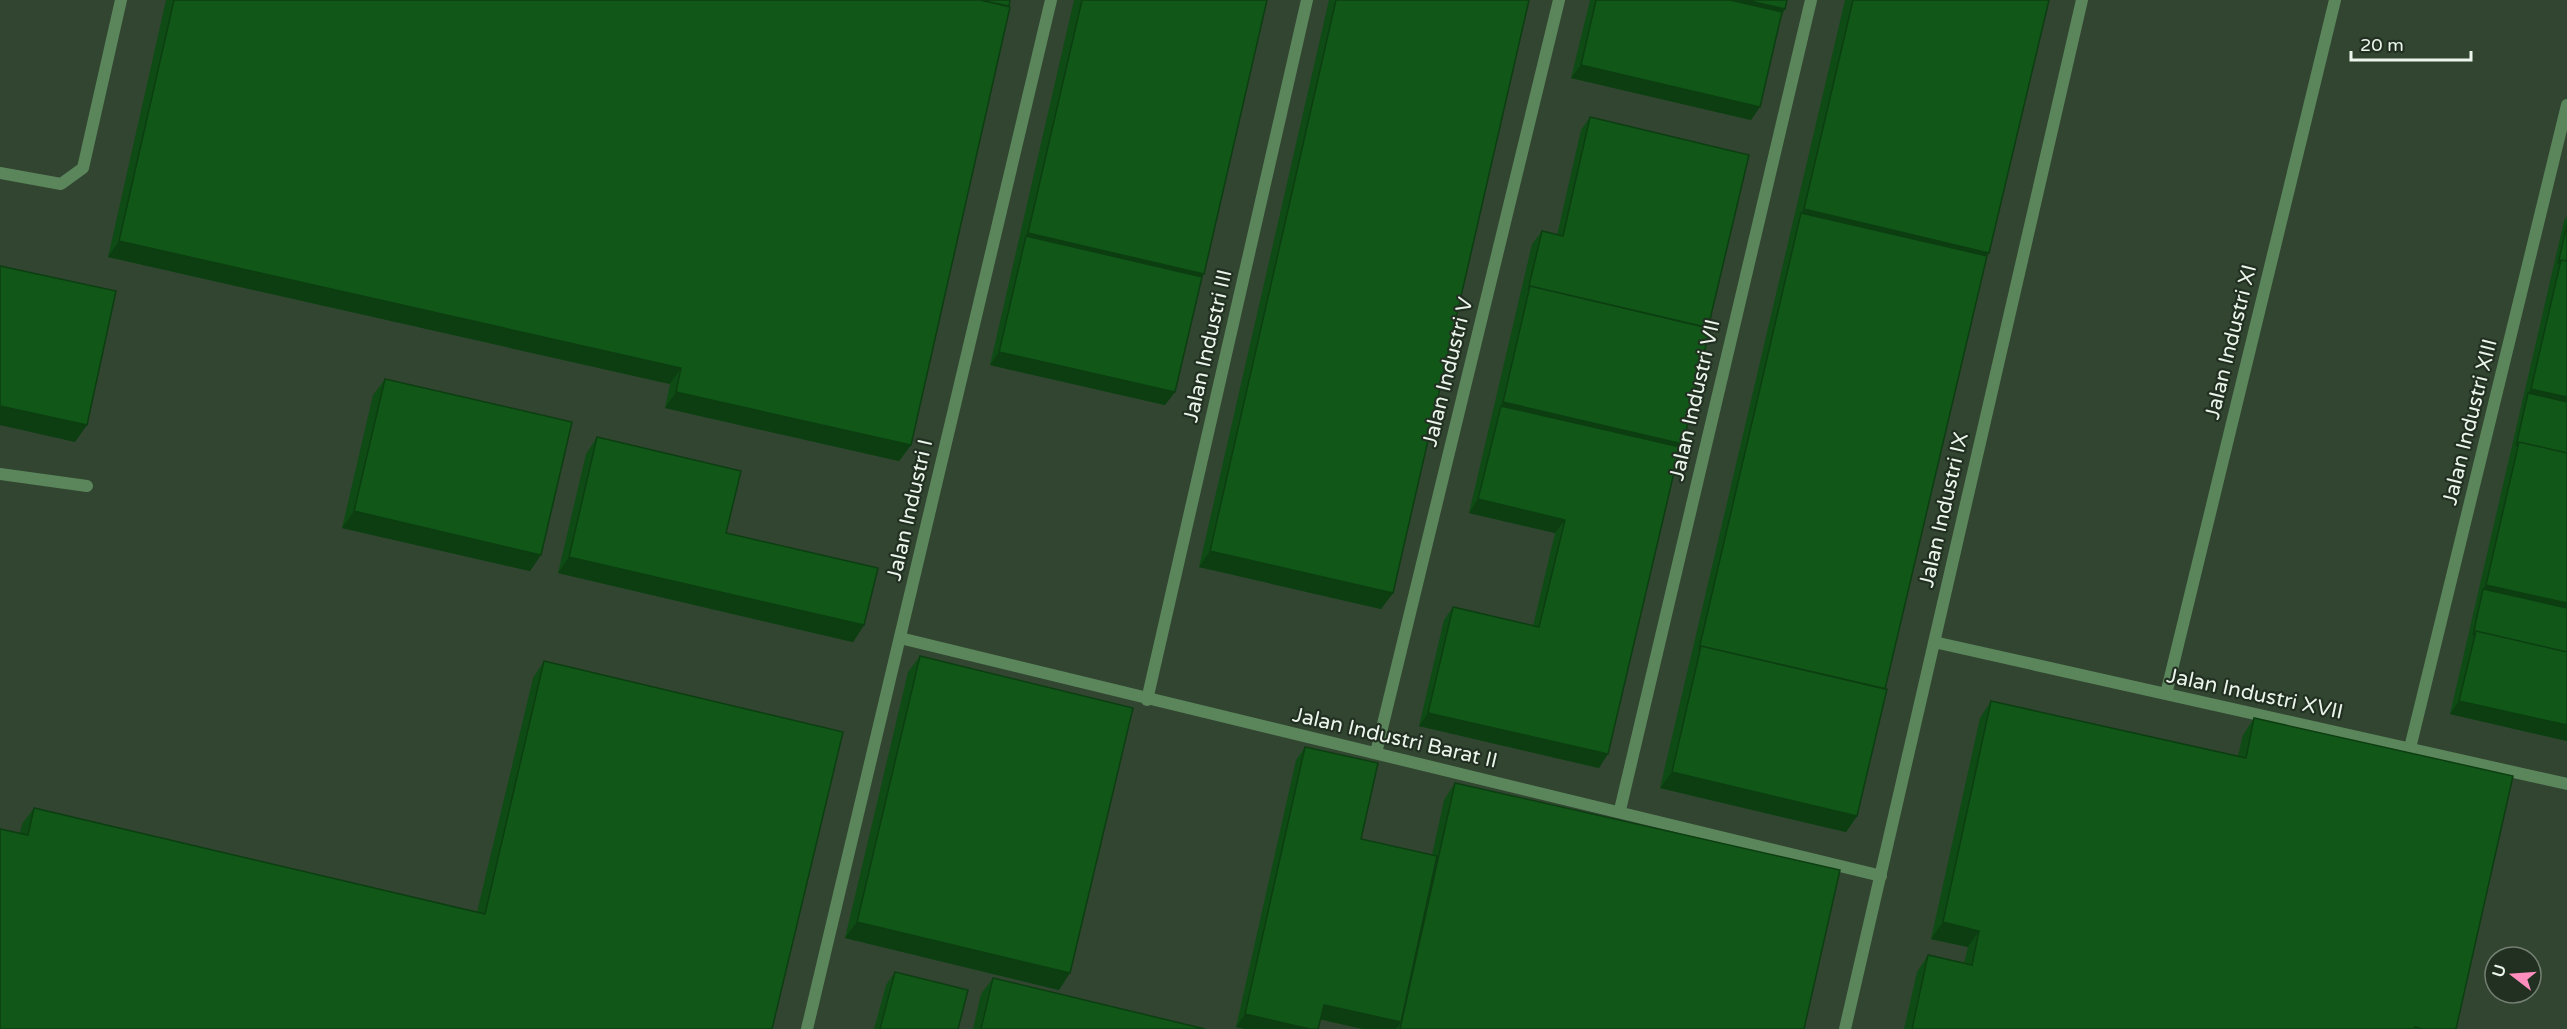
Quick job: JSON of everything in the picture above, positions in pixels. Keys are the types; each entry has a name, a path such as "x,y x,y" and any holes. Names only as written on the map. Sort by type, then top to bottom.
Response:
{"lane":[{"path":"0,172 61,184 83,168 121,0"},
{"name":"Jalan Industri I","path":"807,1029 1051,0"},
{"name":"Jalan Industri III","path":"1147,700 1307,0"},
{"name":"Jalan Industri V","path":"1376,753 1559,0"},
{"name":"Jalan Industri VII","path":"1620,810 1811,0"},
{"name":"Jalan Industri IX","path":"1845,1029 2082,0"},
{"name":"Jalan Industri XI","path":"2166,694 2335,0"},
{"name":"Jalan Industri XIII","path":"2410,748 2567,105"},
{"path":"0,474 87,486"},
{"name":"Jalan Industri Barat II","path":"900,638 1147,700 1620,810 1881,876"},
{"name":"Jalan Industri XVII","path":"1934,642 2567,784"}],"shaded area":[{"path":"0,0 2567,0 2567,1029 0,1029"}],"building":[{"path":"174,0 980,0 1010,7 911,445 676,392 681,368 119,241"},
{"path":"980,0 1010,0 1009,6"},
{"path":"1082,0 1267,0 1204,274 1028,233"},
{"path":"1336,0 1529,0 1393,593 1210,551"},
{"path":"1596,0 1730,0 1782,12 1760,107 1581,65"},
{"path":"1746,0 1787,0 1785,9"},
{"path":"1853,0 2049,0 1989,253 1804,209"},
{"path":"1590,117 1749,155 1708,328 1530,286 1528,290 1542,231 1563,236"},
{"path":"1801,213 1987,256 1885,689 1701,646 1699,649"},
{"path":"2567,225 2567,261 2561,260 2558,264"},
{"path":"1026,236 1202,277 1175,392 999,352"},
{"path":"2561,260 2567,261 2567,397 2531,389"},
{"path":"0,266 116,291 87,425 0,406"},
{"path":"1530,286 1710,328 1683,444 1503,402"},
{"path":"385,379 572,422 541,555 354,511"},
{"path":"2528,393 2567,402 2567,453 2519,442 2516,446"},
{"path":"1501,406 1680,447 1608,754 1428,713 1453,607 1539,627 1565,520 1478,499"},
{"path":"597,437 741,471 726,533 878,568 864,625 569,557"},
{"path":"2519,442 2567,453 2567,603 2486,585"},
{"path":"2483,589 2567,608 2567,652 2476,631 2473,635"},
{"path":"2476,631 2567,652 2567,725 2459,701"},
{"path":"1701,646 1887,689 1857,816 1672,772"},
{"path":"920,656 1133,708 1070,973 857,922"},
{"path":"544,661 843,732 772,1029 0,1029 0,829 28,835 34,808 485,914"},
{"path":"1991,701 2246,758 2254,718 2513,776 2456,1029 2415,1027 2414,1029 1912,1029 1928,955 1972,965 1979,931 1943,922"},
{"path":"1305,747 1378,763 1361,839 1437,856 1401,1022 1324,1005 1318,1029 1245,1014"},
{"path":"1455,783 1840,870 1804,1029 1400,1029"},
{"path":"895,972 968,990 958,1029 880,1029"},
{"path":"993,978 1205,1029 981,1029"}]}
